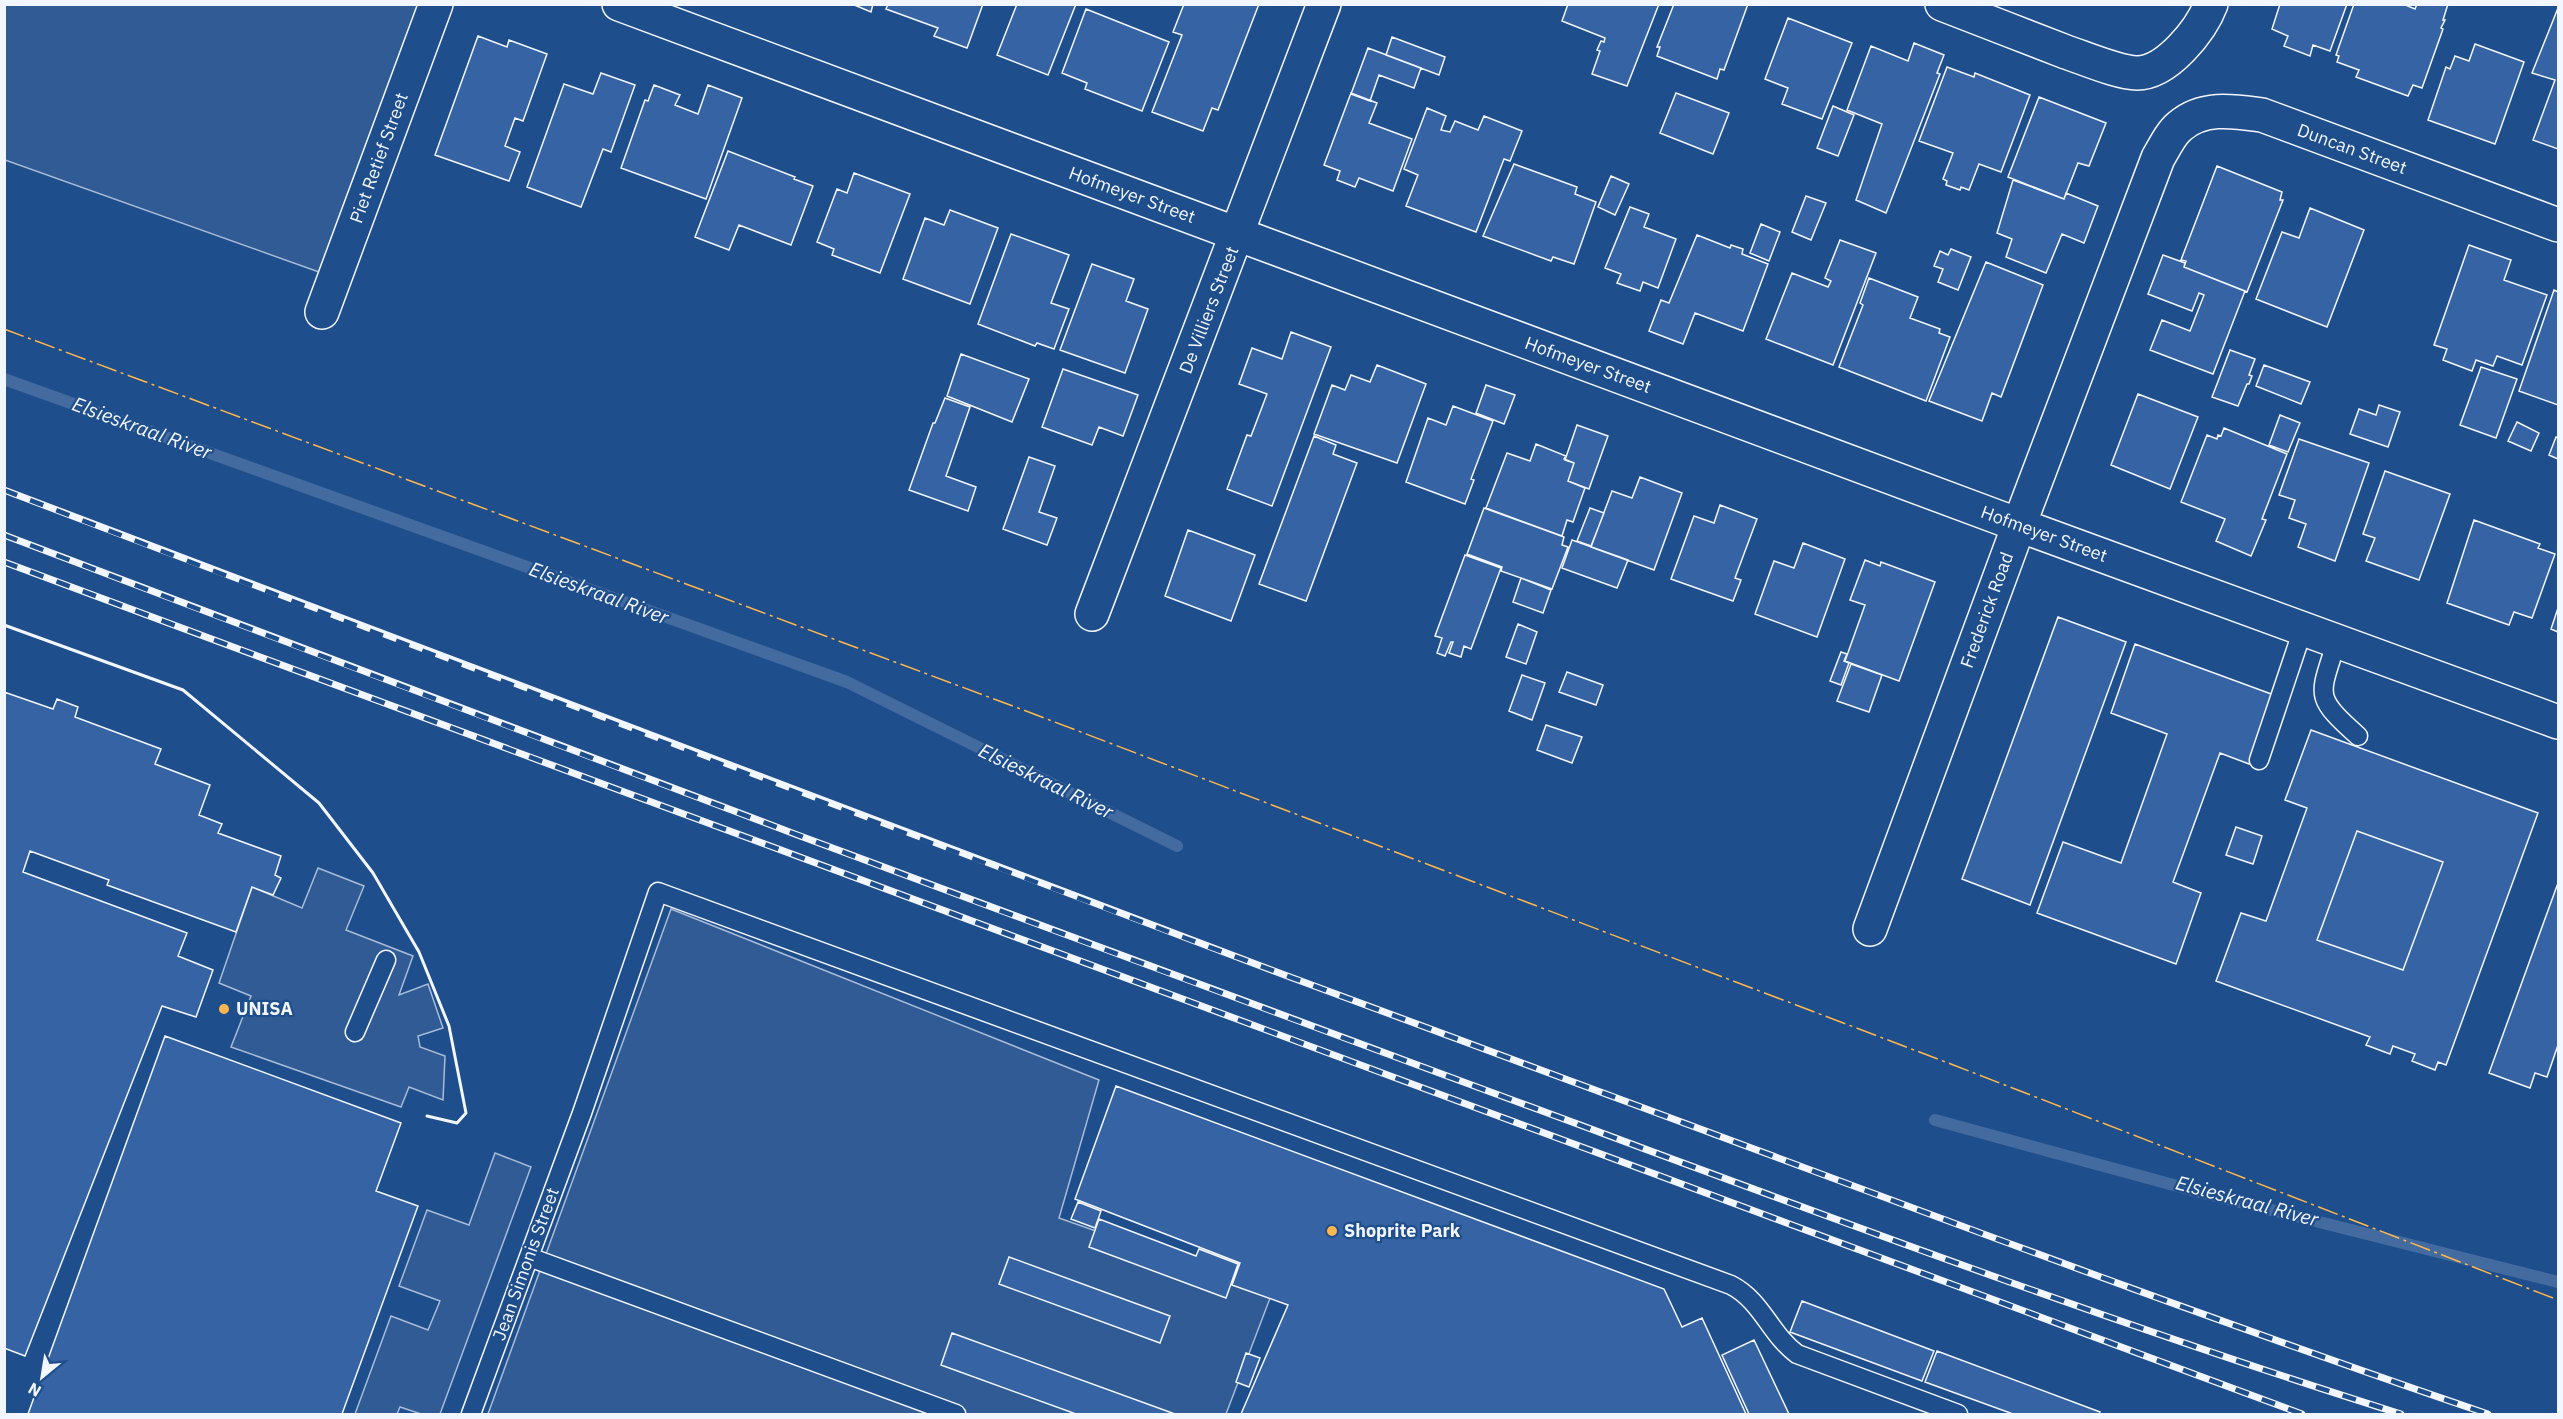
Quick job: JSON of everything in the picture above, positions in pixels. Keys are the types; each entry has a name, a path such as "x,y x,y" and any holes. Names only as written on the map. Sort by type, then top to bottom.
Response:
{"street":[{"name":"Piet Retief Street","path":"322,312 436,4"},
{"name":"Hofmeyer Street","path":"619,4 2019,525 2559,722"},
{"name":"De Villiers Street","path":"1092,614 1324,4"},
{"path":"1942,4 2094,62 2137,73 2162,65 2185,45 2209,11"},
{"name":"Duncan Street","path":"2158,158 2179,127 2205,112 2230,111 2262,115 2559,225"},
{"name":"Frederick Road","path":"1870,929 2158,158"}],"lane":[{"path":"2259,760 2303,629"},
{"path":"2337,640 2324,684 2323,700 2332,713 2358,736"},
{"name":"Jean Simonis Street","path":"471,1414 582,1113 658,892 1731,1285 1753,1301 1778,1337 1797,1354 1958,1414"},
{"path":"355,1032 386,960"},
{"path":"529,1257 956,1414"}],"shaded area":[{"path":"4,5 418,5 319,272 5,160"},
{"path":"318,868 364,886 346,930 413,956 399,995 428,984 443,1028 418,1036 420,1047 445,1056 443,1100 409,1087 401,1107 231,1047 251,996 219,983 252,887 302,908"},
{"path":"671,909 1099,1080 1059,1218 1272,1293 1226,1414 488,1414"},
{"path":"495,1153 531,1167 440,1414 421,1414 400,1407 397,1414 355,1414 391,1316 428,1330 440,1301 399,1286 427,1210 469,1225"}],"building":[{"path":"852,4 873,4 871,12"},
{"path":"888,4 983,4 967,48 934,36 938,28 886,9"},
{"path":"1017,4 1076,4 1048,75 997,55"},
{"path":"1184,4 1259,4 1218,110 1212,108 1203,131 1152,112 1182,35 1173,32"},
{"path":"1568,4 1659,4 1627,86 1592,74 1600,51 1597,50 1605,38 1562,21"},
{"path":"1674,4 1748,4 1724,70 1720,69 1717,79 1657,56 1660,47 1657,47"},
{"path":"2280,4 2347,4 2330,51 2313,45 2310,56 2284,46 2288,36 2272,29"},
{"path":"2354,4 2403,4 2415,9 2417,4 2448,4 2441,28 2443,29 2422,88 2413,85 2408,96 2356,77 2359,70 2337,62 2339,56 2336,55"},
{"path":"2558,8 2558,149 2533,140 2555,80 2532,73"},
{"path":"1086,9 1169,42 1142,111 1085,89 1087,83 1062,73"},
{"path":"1788,18 1852,43 1822,119 1782,104 1788,88 1765,79"},
{"path":"478,36 507,47 509,40 547,54 523,121 515,118 505,146 520,152 509,181 435,155"},
{"path":"1392,37 1445,57 1439,75 1386,55"},
{"path":"1914,43 1944,55 1937,73 1940,74 1886,213 1856,200 1882,124 1847,110 1871,46 1908,61"},
{"path":"2475,44 2524,62 2495,144 2428,120 2446,67 2450,69 2455,56 2469,61"},
{"path":"1368,48 1421,68 1414,88 1379,75 1370,101 1351,94"},
{"path":"1947,67 1974,77 1975,73 2030,95 2001,172 1979,164 1969,190 1961,187 1960,190 1946,185 1947,181 1943,179 1953,153 1919,141"},
{"path":"601,73 635,85 611,152 603,149 581,207 527,187 564,84 593,94"},
{"path":"654,85 680,95 675,105 698,114 708,85 742,98 706,199 621,168 645,100 648,101"},
{"path":"1351,93 1377,103 1369,123 1412,139 1393,191 1359,178 1355,187 1337,180 1340,171 1324,165"},
{"path":"1676,93 1729,113 1713,154 1660,133"},
{"path":"2039,97 2106,123 2089,166 2078,163 2064,199 2008,177"},
{"path":"1833,106 1854,115 1838,156 1817,148"},
{"path":"1427,108 1446,116 1441,130 1450,132 1455,121 1478,130 1484,116 1522,131 1510,161 1504,159 1476,232 1406,206 1418,175 1404,169"},
{"path":"728,151 813,186 791,245 739,225 729,250 695,237"},
{"path":"1514,164 1577,187 1575,194 1596,202 1574,264 1553,257 1551,261 1483,236"},
{"path":"2217,166 2282,192 2280,200 2283,200 2247,292 2184,267 2186,261 2181,260"},
{"path":"854,173 910,194 880,273 832,255 834,249 817,242 837,189 847,193"},
{"path":"1611,176 1629,184 1615,215 1598,207"},
{"path":"2013,180 2064,199 2066,193 2098,206 2084,243 2062,234 2046,273 2006,257 2012,239 1997,233"},
{"path":"1806,196 1826,203 1811,240 1792,232"},
{"path":"1630,207 1649,214 1644,227 1676,239 1658,288 1643,282 1640,291 1617,283 1621,274 1605,268"},
{"path":"2310,208 2364,230 2327,327 2256,299 2282,232 2299,238"},
{"path":"950,210 998,228 970,304 903,279 925,218 944,225"},
{"path":"1761,224 1780,232 1769,261 1750,253"},
{"path":"1011,234 1069,255 1051,303 1069,309 1054,349 1037,343 1035,346 978,324"},
{"path":"1697,235 1730,248 1731,245 1743,249 1742,254 1768,264 1743,331 1695,313 1683,344 1649,331 1661,300 1669,303"},
{"path":"1840,240 1876,253 1833,365 1766,339 1792,273 1828,287 1831,281 1825,278"},
{"path":"2469,245 2511,260 2504,280 2547,295 2522,365 2497,356 2493,366 2476,360 2472,371 2443,360 2447,349 2434,345"},
{"path":"1951,249 1971,257 1958,290 1938,282 1943,269 1934,266 1940,251 1948,255"},
{"path":"2163,255 2185,263 2184,267 2245,291 2213,374 2150,350 2162,320 2190,331 2204,295 2199,293 2192,311 2148,294"},
{"path":"1986,262 2043,285 2001,397 1992,393 1982,421 1929,401"},
{"path":"1092,264 1134,279 1126,301 1148,309 1125,373 1060,350"},
{"path":"1869,278 1918,297 1910,318 1940,329 1939,333 1950,337 1926,401 1839,367 1863,305 1860,303"},
{"path":"2554,290 2558,292 2558,405 2519,391"},
{"path":"1291,332 1331,347 1272,506 1227,489 1247,435 1251,436 1267,394 1239,384 1252,348 1282,359"},
{"path":"2230,350 2255,359 2249,375 2252,376 2238,406 2212,397"},
{"path":"961,354 1029,379 1012,422 947,396"},
{"path":"1377,365 1426,384 1397,463 1314,434 1332,385 1345,390 1351,375 1370,382"},
{"path":"2264,365 2310,382 2301,404 2256,386"},
{"path":"2481,367 2517,379 2496,438 2460,425"},
{"path":"1063,369 1138,395 1123,436 1099,427 1092,445 1042,427"},
{"path":"1486,385 1515,395 1504,424 1476,413"},
{"path":"2138,394 2198,417 2170,489 2111,465"},
{"path":"945,398 970,407 946,476 976,487 968,511 909,490 933,423 935,423"},
{"path":"2379,405 2400,412 2388,447 2350,434 2359,409 2376,415"},
{"path":"1453,406 1493,421 1471,479 1474,480 1465,504 1406,482 1428,418 1446,425"},
{"path":"2280,415 2300,423 2288,452 2269,445"},
{"path":"2517,422 2539,433 2531,451 2508,441"},
{"path":"1577,425 1608,436 1589,489 1568,481 1574,463 1565,460"},
{"path":"2224,428 2287,454 2262,519 2266,520 2251,556 2216,541 2225,519 2181,502 2207,435 2217,439"},
{"path":"1314,436 1336,445 1333,454 1357,463 1306,601 1259,584"},
{"path":"2556,437 2558,438 2558,459 2549,455"},
{"path":"2299,439 2369,463 2335,561 2298,547 2306,524 2289,518 2295,500 2279,495"},
{"path":"1536,444 1566,456 1564,459 1574,463 1568,481 1585,488 1573,522 1567,520 1562,536 1486,508 1507,453 1530,461"},
{"path":"1029,457 1055,466 1039,512 1057,518 1047,545 1003,529"},
{"path":"2385,471 2450,494 2419,580 2366,561 2375,538 2363,534"},
{"path":"1640,477 1682,493 1654,570 1591,547 1612,491 1632,498"},
{"path":"1720,505 1757,519 1735,578 1741,580 1733,601 1671,579 1694,516 1714,523"},
{"path":"1484,508 1564,537 1562,545 1568,547 1552,589 1501,571 1502,567 1467,554"},
{"path":"1590,508 1604,513 1591,546 1577,541"},
{"path":"2474,520 2540,544 2538,548 2555,554 2532,618 2514,612 2509,625 2447,603"},
{"path":"1188,530 1255,555 1231,621 1165,596"},
{"path":"1572,540 1628,560 1617,588 1562,568"},
{"path":"1803,543 1845,559 1817,637 1755,614 1774,561 1794,568"},
{"path":"1465,555 1501,568 1471,649 1464,646 1461,657 1449,653 1453,642 1451,642 1445,656 1437,653 1442,638 1435,636"},
{"path":"1865,560 1880,566 1881,562 1935,582 1899,681 1845,661 1865,605 1850,600"},
{"path":"1521,578 1551,590 1543,613 1513,602"},
{"path":"2558,608 2558,632 2551,629"},
{"path":"2058,617 2126,642 2030,905 1962,879"},
{"path":"1518,624 1537,632 1526,664 1506,657"},
{"path":"2135,644 2274,695 2249,764 2220,753 2173,882 2201,893 2176,964 2037,913 2063,842 2121,863 2167,734 2111,713"},
{"path":"1841,652 1847,654 1844,661 1849,663 1841,685 1830,681"},
{"path":"1851,664 1882,675 1869,712 1837,701"},
{"path":"1567,672 1603,685 1596,705 1559,692"},
{"path":"1522,675 1545,683 1532,720 1509,711"},
{"path":"4,692 53,709 57,699 78,707 75,717 161,749 155,764 210,785 199,815 222,824 218,833 281,856 275,875 281,878 273,895 252,887 236,932 107,885 109,880 30,851 23,872 187,933 178,956 213,970 196,1017 162,1006 25,1356 4,1348"},
{"path":"1546,725 1582,737 1572,763 1537,750"},
{"path":"2311,730 2538,813 2446,1065 2438,1062 2435,1070 2412,1061 2415,1054 2393,1046 2390,1054 2366,1045 2370,1037 2216,981 2241,913 2266,921 2307,808 2285,800","holes":["2357,831 2443,862 2403,970 2317,940"]},
{"path":"2236,827 2262,836 2253,864 2226,855"},
{"path":"2357,831 2443,862 2403,970 2317,940"},
{"path":"2558,883 2558,1045 2547,1077 2535,1073 2530,1088 2489,1073"},
{"path":"165,1036 401,1123 376,1191 418,1206 342,1414 28,1414"},
{"name":"Shoprite Park","path":"1116,1086 1664,1289 1682,1327 1702,1318 1746,1414 1241,1414 1288,1305 1232,1285 1240,1263 1075,1199"},
{"path":"1078,1202 1101,1211 1095,1228 1071,1219"},
{"path":"1099,1219 1196,1256 1199,1249 1238,1264 1226,1298 1089,1247"},
{"path":"1009,1257 1170,1316 1160,1343 999,1284"},
{"path":"1802,1301 1934,1351 1922,1381 1790,1332"},
{"path":"952,1333 1175,1414 1076,1414 941,1365"},
{"path":"1754,1340 1789,1414 1749,1414 1722,1355"},
{"path":"1937,1351 2100,1412 2099,1414 2013,1414 1925,1382"},
{"path":"1246,1353 1260,1358 1249,1387 1236,1382"}],"waterway":[{"name":"Elsieskraal River","path":"4,379 847,682 1177,846"},
{"name":"Elsieskraal River","path":"1935,1120 2192,1190 2558,1282"}],"railway":[{"path":"4,490 583,712 1356,1001 2135,1289 2488,1414"},
{"path":"4,535 912,878 1810,1210 2045,1295 2401,1414"},
{"path":"4,562 2302,1414"}],"wall":[{"path":"4,625 183,690 319,803 373,873 419,952 449,1026 466,1113 457,1123 427,1116"}],"power":[{"path":"4,329 1018,708 1956,1066 2558,1300"}],"place":[{"name":"UNISA","path":"224,1009"},
{"name":"Shoprite Park","path":"1332,1231"}]}
